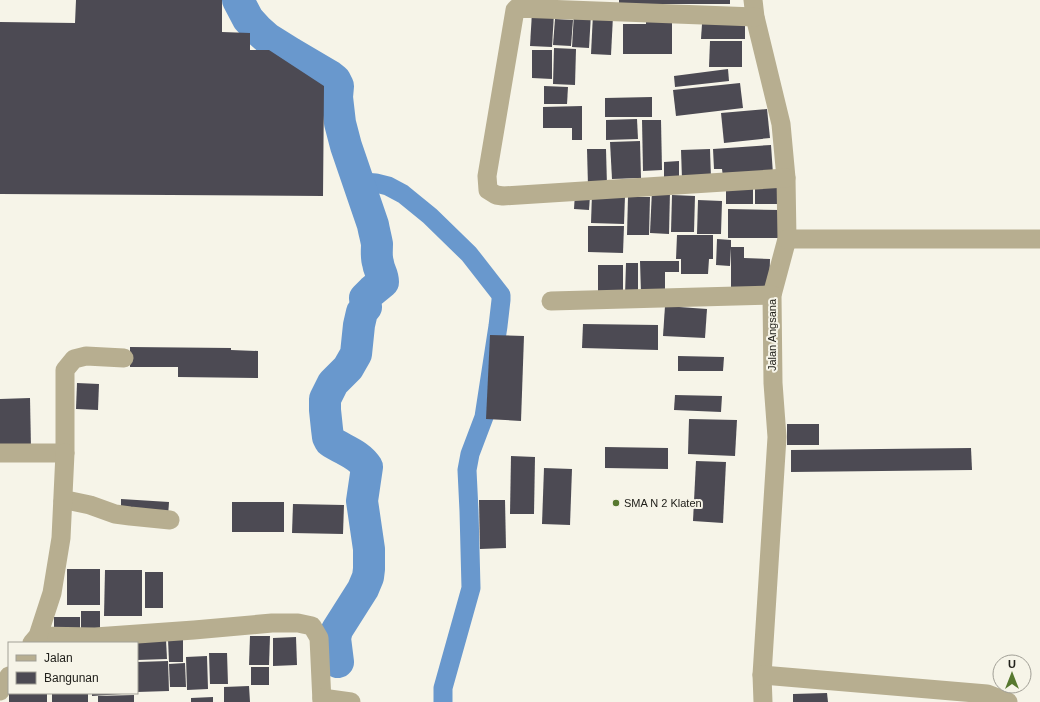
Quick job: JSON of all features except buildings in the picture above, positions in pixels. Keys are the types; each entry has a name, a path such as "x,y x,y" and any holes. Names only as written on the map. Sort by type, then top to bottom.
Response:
{"street":[{"path":"754,9 517,8 515,10 487,176 488,190 496,195 503,196 786,178"},
{"name":"Jalan Angsana","path":"754,9 781,124 786,178 787,239 772,295 773,384 777,437 762,675 763,702"},
{"path":"787,239 1040,239"},
{"path":"551,301 772,295"},
{"path":"124,358 86,356 74,359 65,370 65,453 61,538 52,593 35,640 194,630 272,623 298,623 312,626 319,638 322,700 351,702"},
{"path":"0,453 65,453"},
{"path":"63,501 90,505 116,514 170,520"},
{"path":"762,675 987,694 1008,702"}],"waterway":[{"path":"238,0 248,19 267,38 335,80 338,86 337,97 340,123 346,146 373,225 377,244 377,261 383,279 383,282 365,298 366,307 362,312 359,325 356,354 348,368 333,383 325,399 327,429 330,441 355,455 367,467 362,501 369,549 368,577 363,589 337,630 335,638 338,662"},
{"path":"356,176 363,182 388,186 403,194 430,216 469,254 501,295 498,326 484,417 470,454 467,470 471,588 443,688 443,702"}],"place":[{"name":"SMA N 2 Klaten","path":"616,503"}]}
